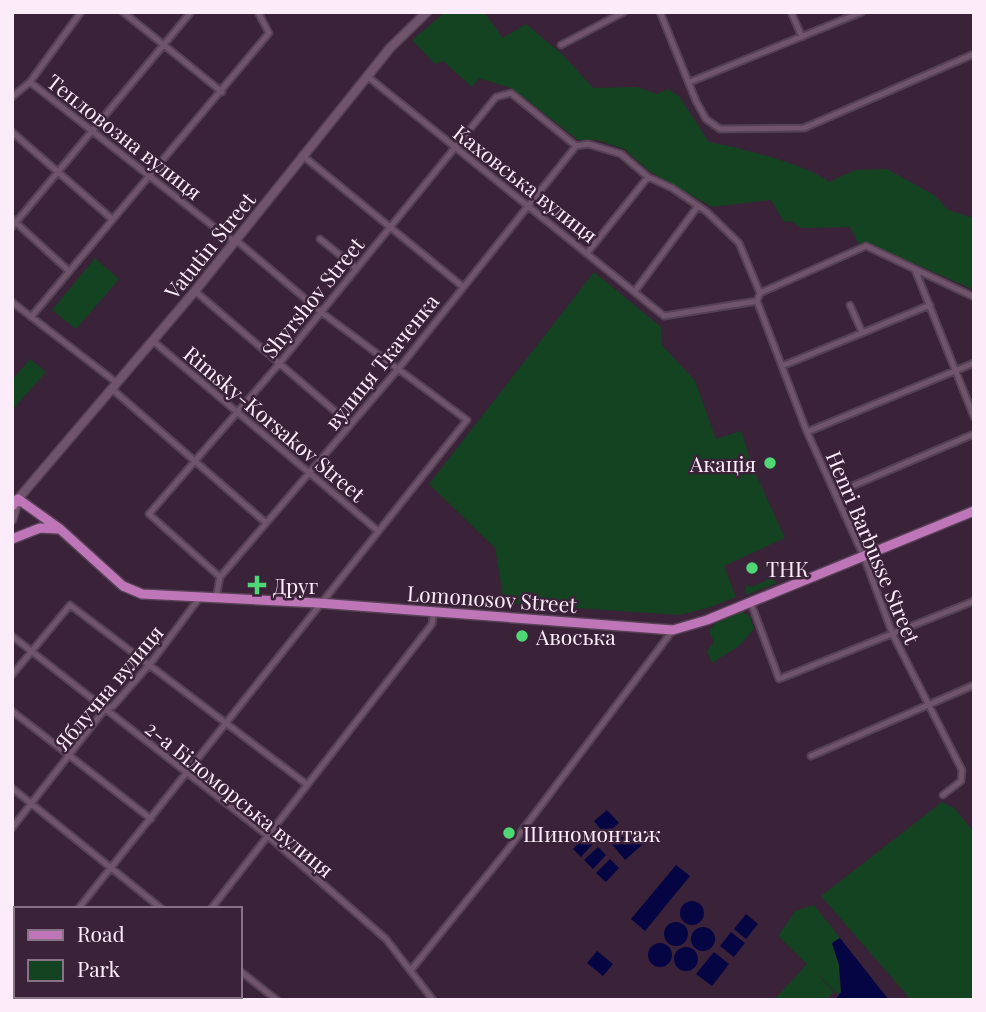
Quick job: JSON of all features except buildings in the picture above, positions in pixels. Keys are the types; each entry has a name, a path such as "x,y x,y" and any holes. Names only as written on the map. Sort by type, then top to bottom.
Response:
{"main road":[{"name":"Lomonosov Street","path":"15,502 60,529 132,591 673,630 974,512"},
{"path":"12,539 40,528 60,529"}],"street":[{"path":"12,97 30,82 81,12"},
{"path":"123,12 222,92"},
{"path":"69,271 13,223 59,174 191,12"},
{"path":"31,317 269,33 258,12"},
{"name":"Vatutin Street","path":"12,520 15,502 237,241 302,155 367,76 426,12"},
{"path":"561,45 624,12"},
{"path":"660,12 706,119 720,129 804,128 974,54"},
{"path":"791,12 802,37"},
{"path":"690,82 862,12"},
{"name":"Каховська вулиця","path":"367,76 664,316 757,301"},
{"name":"Тепловозна вулиця","path":"30,82 228,238 237,241 321,312 467,420 377,530"},
{"name":"Shyrshov Street","path":"220,576 149,514 279,364 496,97 511,93 576,146"},
{"path":"12,132 112,219"},
{"path":"576,146 588,144 621,154 648,177 698,206 738,243 760,293 757,301"},
{"name":"вулиця Ткаченка","path":"220,576 399,368 576,146"},
{"path":"302,155 389,229 462,286"},
{"path":"588,252 648,177"},
{"path":"635,291 698,206"},
{"path":"320,239 356,268"},
{"path":"760,293 866,246 974,298"},
{"path":"916,272 974,417"},
{"path":"195,291 350,424"},
{"name":"Henri Barbusse Street","path":"757,301 807,432 864,557 893,635 962,770 961,781 943,794"},
{"path":"12,302 115,386 266,523"},
{"path":"850,305 862,332"},
{"path":"782,366 930,305"},
{"name":"Rimsky-Korsakov Street","path":"153,341 377,530"},
{"path":"807,432 974,363"},
{"path":"836,494 974,434"},
{"path":"80,907 377,530"},
{"path":"216,598 220,576"},
{"name":"Яблучна вулиця","path":"12,828 105,709 113,706 150,664 200,597"},
{"path":"750,602 779,679 974,601"},
{"path":"12,675 70,605 226,720 306,783"},
{"path":"213,907 306,783 432,624 434,611"},
{"path":"411,970 509,848 673,630"},
{"name":"2-а Біломорська вулиця","path":"12,636 268,836 386,939 433,1000"},
{"path":"811,756 974,685"},
{"path":"12,711 151,819"},
{"path":"12,788 160,907"},
{"path":"242,973 268,997 277,1000"}],"green space":[{"path":"445,12 484,12 503,38 526,24 563,55 593,88 637,87 657,94 668,89 679,96 709,142 790,163 829,182 855,170 887,169 934,195 948,210 974,218 974,290 868,243 859,245 850,227 802,228 790,221 784,222 771,200 712,207 649,171 624,149 597,140 578,140 513,89 479,78 472,87 443,61 435,64 412,40"},
{"path":"95,258 119,279 76,329 52,310"},
{"path":"594,272 661,327 662,345 695,381 716,439 741,431 753,468 785,538 724,566 736,597 708,608 679,615 504,603 495,548 429,484"},
{"path":"30,359 46,372 12,410 12,380"},
{"path":"768,576 777,583 745,595 746,585 751,587 765,581"},
{"path":"742,612 750,616 754,629 739,646 712,663 707,651 714,642 709,631 716,623"},
{"path":"942,802 954,808 974,832 974,1000 911,1000 821,896"},
{"path":"814,905 840,938 832,943 839,965 841,992 839,995 814,971 834,992 826,1000 774,1000 807,964 778,936 795,911"}],"shaded area":[{"path":"607,810 619,823 605,835 594,821"},
{"path":"627,829 642,845 625,860 611,843"},
{"path":"585,836 593,844 581,857 573,849"},
{"path":"598,847 606,855 593,869 584,860"},
{"path":"610,859 619,868 606,882 596,873"},
{"path":"676,865 690,876 645,931 631,919"},
{"path":"692,901 703,908 704,913 697,924 692,925 681,918 680,913 687,902"},
{"path":"746,914 758,924 746,939 734,929"},
{"path":"676,922 687,929 688,934 681,945 676,946 665,939 664,934 671,923"},
{"path":"703,927 714,934 715,939 708,950 703,951 692,944 691,939 698,928"},
{"path":"731,932 745,943 734,957 720,946"},
{"path":"840,938 889,1000 835,1000 841,992 839,965 832,943"},
{"path":"660,943 671,950 672,955 665,966 660,967 649,960 648,955 655,944"},
{"path":"686,947 697,954 698,959 691,970 686,971 675,964 674,959 681,948"},
{"path":"597,951 613,964 603,976 587,963"},
{"path":"714,952 729,964 712,986 696,974"}],"place":[{"name":"Акація","path":"770,463"},
{"name":"ТНК","path":"752,568"},
{"name":"Друг","path":"257,585"},
{"name":"Авоська","path":"522,636"},
{"name":"Шиномонтаж","path":"509,833"}]}
